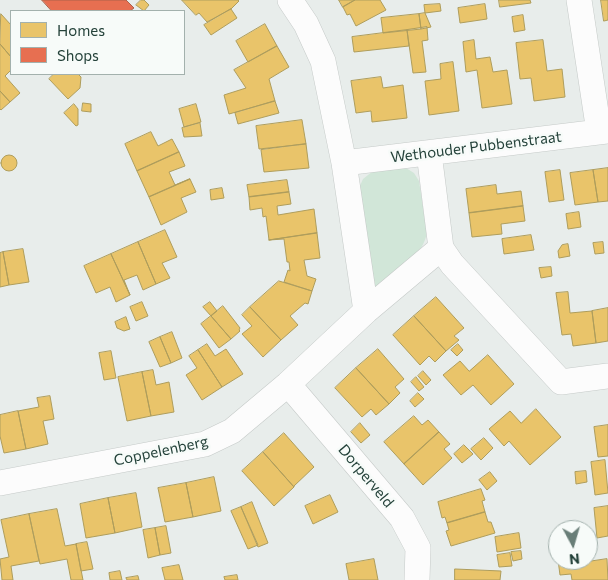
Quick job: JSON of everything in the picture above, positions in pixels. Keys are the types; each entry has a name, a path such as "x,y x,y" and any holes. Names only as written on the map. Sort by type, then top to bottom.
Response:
{"street":[{"path":"290,0 306,24 324,61 344,164 366,311"},
{"path":"579,0 604,131"},
{"name":"Wethouder Pubbenstraat","path":"344,164 604,131"},
{"path":"429,153 441,248 452,264 561,382 608,376"},
{"name":"Coppelenberg","path":"0,483 205,444 232,432 288,384 366,311 441,248"},
{"name":"Dorperveld","path":"288,384 402,518 418,548 417,580"}],"green space":[{"path":"406,168 414,173 419,181 427,232 425,240 416,255 409,262 381,285 375,286 358,190 363,179 373,171"}],"building: Homes":[{"path":"141,0 144,0 149,5 143,10 136,5"},
{"path":"182,0 239,1 231,9 207,22 199,13 196,15"},
{"path":"339,0 355,0 343,7"},
{"path":"355,0 380,0 386,10 356,26 350,14 347,15 343,7"},
{"path":"499,0 530,0 531,3 500,7"},
{"path":"601,0 608,0 608,20 604,21"},
{"path":"440,4 441,11 425,13 424,5"},
{"path":"485,4 487,19 460,23 458,8"},
{"path":"231,9 237,18 211,35 204,25"},
{"path":"425,13 431,27 421,29 419,14"},
{"path":"1,14 10,24 10,56 0,44"},
{"path":"419,14 421,29 383,33 381,18"},
{"path":"523,15 525,30 514,32 512,17"},
{"path":"265,24 277,46 248,62 236,41"},
{"path":"427,27 428,40 422,41 426,72 413,73 407,30"},
{"path":"407,30 409,46 354,52 352,37"},
{"path":"474,40 476,59 490,57 493,72 507,70 512,104 482,108 477,70 466,72 463,42"},
{"path":"543,40 547,71 562,69 565,97 534,101 531,78 520,79 516,43"},
{"path":"0,44 10,56 10,71 5,76 20,93 10,102 0,91"},
{"path":"277,46 289,67 269,79 275,101 229,114 224,95 246,88 234,70"},
{"path":"453,62 459,111 429,115 425,81 441,79 440,64"},
{"path":"53,75 79,75 81,77 80,88 68,99 49,79"},
{"path":"381,77 383,88 403,85 407,118 372,122 371,111 356,113 351,81"},
{"path":"0,91 10,102 1,110 0,109"},
{"path":"275,101 279,113 238,124 235,113"},
{"path":"83,103 91,104 91,112 82,111"},
{"path":"74,104 78,109 78,125 76,126 64,113"},
{"path":"196,104 201,122 184,127 179,109"},
{"path":"302,120 306,144 259,149 256,126"},
{"path":"200,123 202,136 184,137 182,128"},
{"path":"151,132 158,146 172,139 179,152 137,171 125,144"},
{"path":"306,144 309,168 264,172 261,150"},
{"path":"179,152 185,166 169,172 175,185 190,179 149,197 137,171"},
{"path":"9,155 17,163 9,171 1,163"},
{"path":"608,168 608,201 598,202 593,170"},
{"path":"560,170 564,200 549,202 545,172"},
{"path":"593,170 598,202 575,205 570,173"},
{"path":"190,179 196,192 181,198 187,212 161,225 149,197"},
{"path":"287,180 289,192 249,197 247,185"},
{"path":"496,185 497,194 521,191 523,206 469,213 466,189"},
{"path":"222,188 224,198 211,200 210,190"},
{"path":"289,192 291,204 277,206 278,215 314,209 317,233 269,240 266,216 263,217 262,208 250,210 249,197"},
{"path":"523,206 525,221 501,224 502,234 472,237 469,213"},
{"path":"579,212 581,227 568,229 566,214"},
{"path":"165,230 177,257 162,263 170,278 156,284 138,242"},
{"path":"317,233 320,258 304,260 307,276 316,279 312,291 284,282 288,270 290,271 284,239 269,240"},
{"path":"531,235 534,250 504,254 502,239"},
{"path":"138,242 156,284 143,290 137,275 124,280 130,295 111,254"},
{"path":"603,242 604,253 595,254 593,243"},
{"path":"568,244 570,256 559,258 558,251 562,245"},
{"path":"23,249 29,282 9,285 3,252"},
{"path":"3,252 9,285 0,287 0,253"},
{"path":"111,254 130,295 116,302 110,287 96,293 84,266"},
{"path":"551,267 552,276 541,278 539,268"},
{"path":"279,281 312,291 308,304 305,303 290,316 298,325 281,340 250,307"},
{"path":"568,292 570,313 592,311 596,343 573,346 571,334 562,335 556,293"},
{"path":"436,297 464,328 454,336 459,340 446,351 414,316"},
{"path":"142,302 148,316 136,321 130,307"},
{"path":"210,302 217,311 211,316 203,307"},
{"path":"223,306 240,328 240,331 231,339 211,316"},
{"path":"250,307 281,340 263,357 242,334 252,326 242,315"},
{"path":"608,308 608,341 596,343 592,311"},
{"path":"211,316 231,339 219,348 201,324"},
{"path":"414,316 446,351 435,362 429,356 420,365 393,335"},
{"path":"126,317 130,329 124,331 117,328 115,322"},
{"path":"172,332 182,358 171,363 160,337"},
{"path":"160,337 171,363 160,367 149,342"},
{"path":"207,344 215,356 226,349 243,374 222,387 198,350"},
{"path":"458,344 463,350 457,356 451,350"},
{"path":"378,349 404,379 395,387 400,393 389,404 356,368"},
{"path":"198,350 222,387 202,400 186,375 197,368 189,356"},
{"path":"111,351 116,378 104,380 99,353"},
{"path":"488,355 514,384 491,405 473,385 461,395 443,375 460,361 469,371"},
{"path":"356,368 389,404 376,415 371,409 362,417 335,388"},
{"path":"153,370 156,385 169,382 174,412 151,416 142,372"},
{"path":"423,371 431,380 426,385 418,376"},
{"path":"142,372 151,416 127,421 118,377"},
{"path":"416,377 424,387 419,391 411,382"},
{"path":"418,393 424,399 415,407 410,401"},
{"path":"50,396 54,419 43,421 48,444 26,449 18,411 39,407 37,398"},
{"path":"536,409 561,437 530,465 509,441 504,446 489,429 510,411 521,423"},
{"path":"18,411 26,449 4,453 0,436 0,415"},
{"path":"414,416 422,425 428,420 439,432 404,464 384,442"},
{"path":"360,423 370,435 361,443 351,432"},
{"path":"608,425 608,456 598,457 594,427"},
{"path":"439,432 450,444 444,449 452,458 423,485 404,464"},
{"path":"284,433 314,467 294,487 263,452"},
{"path":"484,438 493,448 481,460 471,449"},
{"path":"464,445 473,454 462,463 454,454"},
{"path":"263,452 294,487 274,506 242,471"},
{"path":"605,460 608,493 595,495 591,462"},
{"path":"586,471 587,482 576,484 575,472"},
{"path":"490,472 497,481 487,490 479,480"},
{"path":"214,477 221,511 193,517 186,483"},
{"path":"186,483 193,517 165,522 158,488"},
{"path":"481,489 485,500 482,501 485,512 447,523 445,517 442,518 438,502"},
{"path":"136,493 142,527 115,533 108,498"},
{"path":"330,495 338,512 313,524 305,506"},
{"path":"108,498 115,533 86,538 80,504"},
{"path":"252,502 268,543 258,547 241,507"},
{"path":"608,506 608,536 598,538 598,520 595,520 594,508"},
{"path":"241,507 258,545 248,549 231,511"},
{"path":"57,509 65,546 76,544 83,580 71,580 67,559 40,564 29,514"},
{"path":"485,512 488,522 491,522 495,533 451,546 446,531 449,530 447,523"},
{"path":"29,514 39,561 11,566 13,580 2,580 0,559 9,557 1,520"},
{"path":"166,526 171,553 160,555 155,528"},
{"path":"155,528 160,555 148,558 143,530"},
{"path":"519,533 521,548 497,552 495,537"},
{"path":"87,542 93,569 81,571 76,544"},
{"path":"521,551 522,559 513,561 511,552"},
{"path":"510,553 512,566 499,567 497,555"},
{"path":"374,559 378,580 349,580 346,564"},
{"path":"607,559 608,580 572,580 571,574 560,575 559,570 598,570 598,560"},
{"path":"179,565 183,580 165,580 162,568"},
{"path":"455,569 501,571 500,580 455,580"},
{"path":"120,571 122,580 110,580 109,573"},
{"path":"237,575 238,580 225,580 224,577"},
{"path":"138,576 139,580 127,580 126,578"}],"building: Shops":[{"path":"42,0 126,0 134,8 131,10 51,10"}]}
